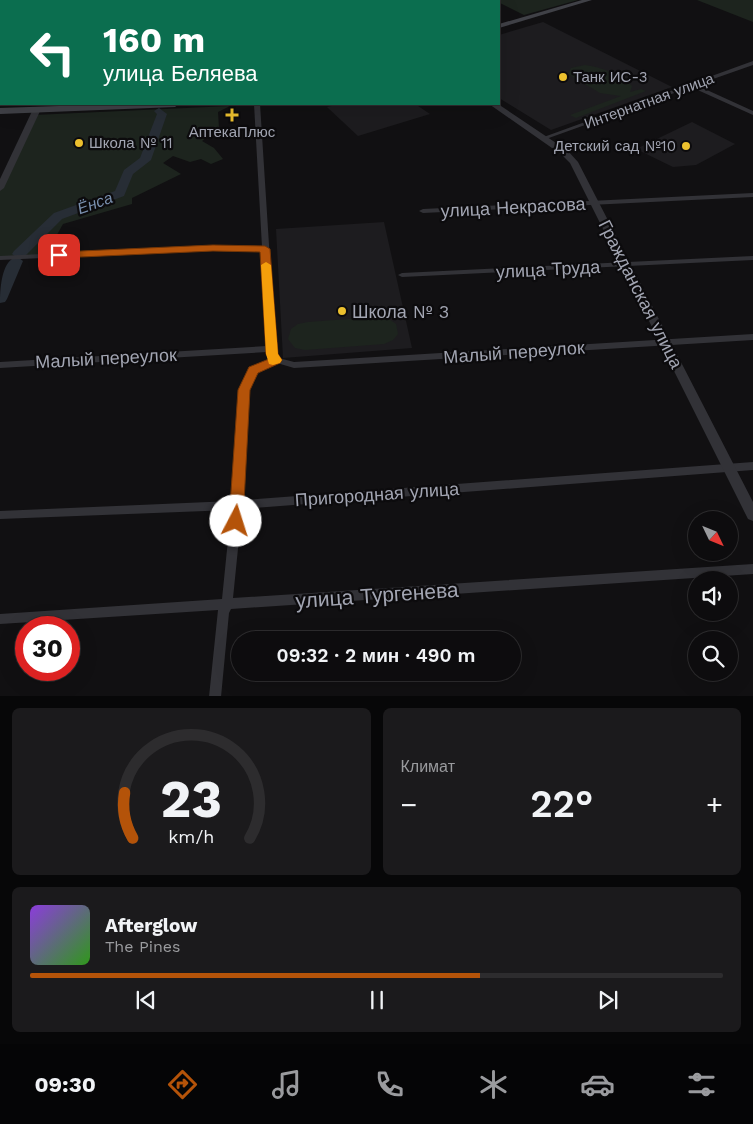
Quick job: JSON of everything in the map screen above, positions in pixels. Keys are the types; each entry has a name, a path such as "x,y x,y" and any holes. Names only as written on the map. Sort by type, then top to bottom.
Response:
{"main road":[{"path":"500,26 589,0"},
{"path":"0,111 147,105"}],"street":[{"name":"Интернатная улица","path":"544,138 753,63"},
{"path":"691,85 753,112"},
{"path":"215,696 238,504 244,390 254,370 276,360 272,354 258,105"},
{"name":"Гражданская улица","path":"494,105 565,153 574,162 753,515"},
{"path":"0,188 37,109"},
{"name":"улица Некрасова","path":"423,211 753,195"},
{"path":"0,258 213,248 265,249"},
{"name":"улица Труда","path":"402,275 753,258"},
{"name":"Малый переулок","path":"276,360 294,365 753,337"},
{"name":"Малый переулок","path":"0,365 272,349"},
{"name":"Пригородная улица","path":"0,515 238,504 753,466"},
{"name":"улица Тургенева","path":"0,619 753,569"}],"shaded area":[{"path":"500,0 578,0 524,15 500,3"},
{"path":"697,0 753,0 753,22"},
{"path":"543,22 672,87 551,130 500,99 500,35"},
{"path":"585,65 604,70 622,78 632,86 630,92 641,89 646,91 576,118 570,115 621,96 600,93 568,74 571,68"},
{"path":"336,105 416,105 430,114 358,136 327,107"},
{"path":"230,106 218,112 219,128 202,141 214,148 223,159 211,164 201,159 190,162 173,156 163,163 181,174 132,198 132,204 63,224 45,256 0,258 0,188 34,115"},
{"name":"Детский сад №10","path":"692,122 735,144 696,165 673,167 636,149"},
{"name":"Школа № 3","path":"384,222 412,348 283,358 276,229"},
{"path":"375,317 389,319 396,324 398,334 393,340 384,344 305,350 295,348 288,339 291,329 298,324"}],"waterway":[{"name":"Ёнса","path":"19,254 58,216 120,193 128,172 145,160 162,114 159,111"},
{"name":"Ёнса","path":"0,299 16,261"}],"slow traffic":[{"path":"266,265 272,354 276,360 273,361"}],"place":[{"name":"Танк ИС-3","path":"563,77"},
{"name":"АптекаПлюс","path":"232,115"},
{"name":"Школа № 11","path":"79,143"},
{"name":"Детский сад №10","path":"686,146"},
{"name":"Школа № 3","path":"342,311"}],"route":[{"path":"59,255 213,248 265,249 272,354 276,360 254,370 248,378 244,390 236,521"}]}
